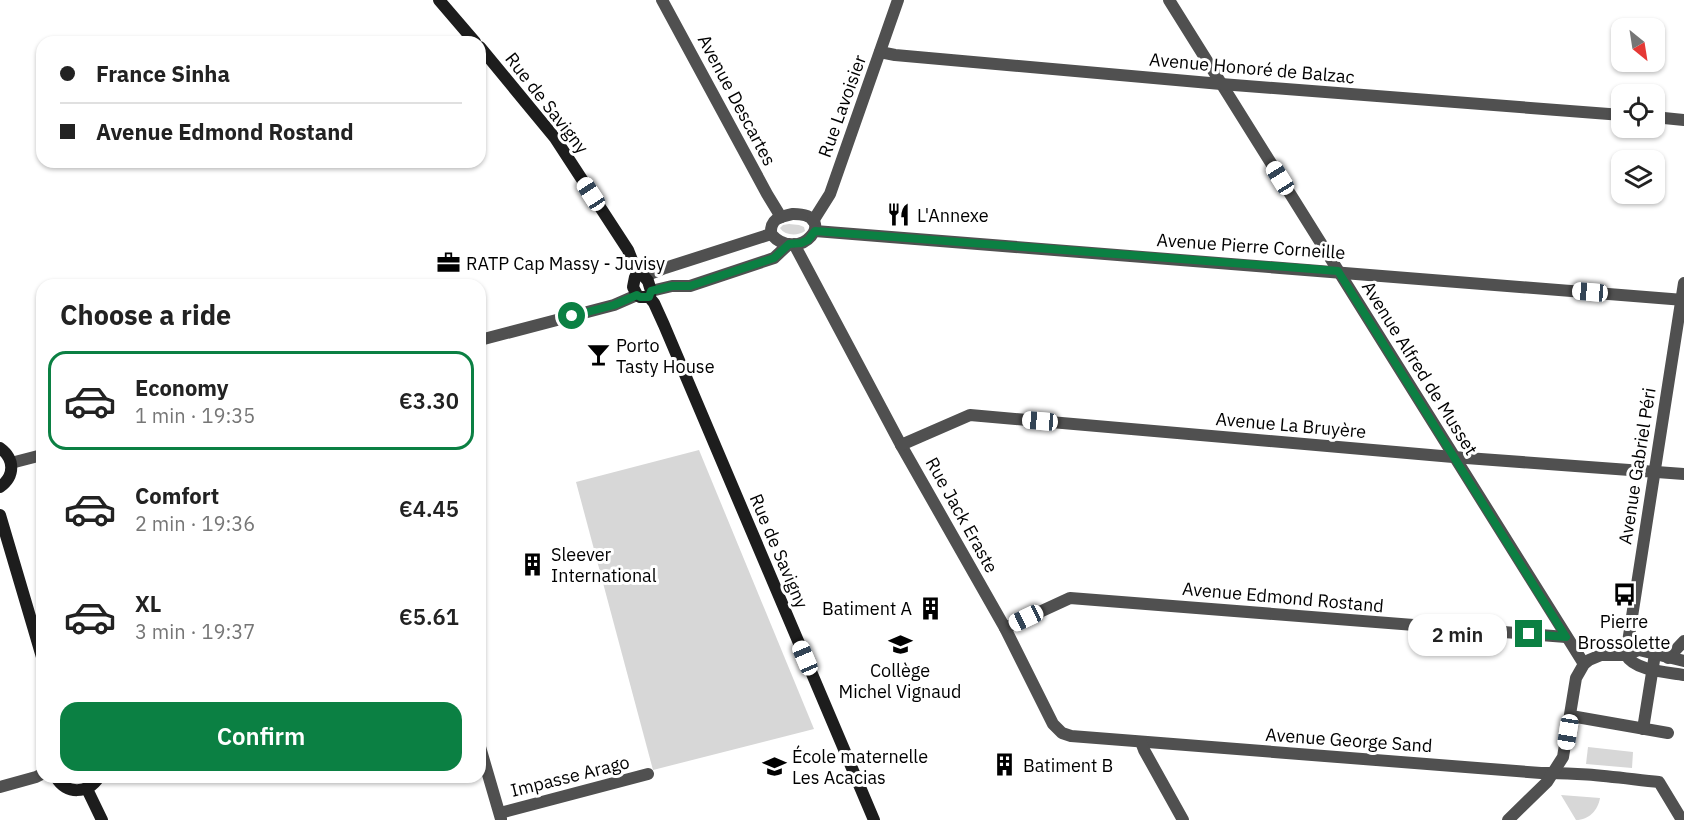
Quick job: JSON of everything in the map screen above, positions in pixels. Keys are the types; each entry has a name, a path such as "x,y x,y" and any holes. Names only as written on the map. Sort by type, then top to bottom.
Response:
{"street":[{"path":"439,0 470,36"},
{"name":"Avenue Descartes","path":"662,0 781,217"},
{"name":"Rue Lavoisier","path":"814,226 830,194 898,0"},
{"name":"Avenue Alfred de Musset","path":"1169,0 1584,664"},
{"name":"Avenue Honoré de Balzac","path":"880,52 1221,84 1611,114"},
{"name":"Rue de Savigny","path":"486,54 555,138 628,250 642,276"},
{"path":"1665,118 1684,120"},
{"path":"800,214 809,217 814,226 808,240 791,244 781,242 771,234 771,226 781,217 800,214"},
{"name":"Avenue Pierre Corneille","path":"814,226 1683,300"},
{"path":"646,294 634,291 635,277 771,234"},
{"path":"486,338 614,305 672,286 690,286 774,258 791,244"},
{"name":"Rue Jack Eraste","path":"791,244 1005,628 1053,724 1062,733 1071,736 1141,742"},
{"name":"Avenue Gabriel Péri","path":"1626,655 1684,283"},
{"name":"Rue de Savigny","path":"646,294 654,303 664,325 874,820"},
{"name":"Avenue La Bruyère","path":"901,445 970,415 1454,457 1684,474"},
{"path":"0,448 6,452 11,464 10,476 0,487"},
{"path":"11,464 36,457"},
{"path":"0,515 36,637"},
{"name":"Avenue Edmond Rostand","path":"1005,628 1070,598 1566,637"},
{"path":"1668,658 1684,641"},
{"path":"1508,820 1542,787 1554,773 1563,757 1576,678 1584,664 1601,655 1626,655 1639,650 1684,661"},
{"path":"1643,729 1658,670 1654,654"},
{"path":"1626,655 1636,665 1684,675"},
{"path":"1571,716 1668,733"},
{"path":"1141,742 1182,820"},
{"name":"Avenue George Sand","path":"1141,742 1659,782 1682,820"},
{"path":"486,767 501,816"},
{"name":"Impasse Arago","path":"501,816 648,774"},
{"path":"0,787 36,777"},
{"path":"61,783 72,790 87,789 95,783"},
{"path":"87,789 102,820"}],"shaded area":[{"path":"783,225 804,227 805,231 792,234 782,231 780,228"},
{"path":"699,450 814,729 653,770 576,482"},
{"path":"1588,747 1633,752 1632,768 1586,764"},
{"path":"1561,795 1600,798 1592,814 1576,820"}],"place":[{"name":"L'Annexe","path":"899,215"},
{"name":"RATP Cap Massy - Juvisy","path":"448,263"},
{"name":"Porto Tasty House","path":"598,355"},
{"name":"Sleever International","path":"533,564"},
{"name":"Pierre Brossolette","path":"1624,595"},
{"name":"Batiment A","path":"930,608"},
{"name":"Collège Michel Vignaud","path":"900,644"},
{"name":"Batiment B","path":"1005,765"},
{"name":"École maternelle Les Acacias","path":"774,766"}],"route":[{"path":"572,316 614,305 637,295 644,298 649,297 651,291 672,286 690,286 774,258 789,244 808,240 815,231 1338,271 1566,637 1529,634"}]}
